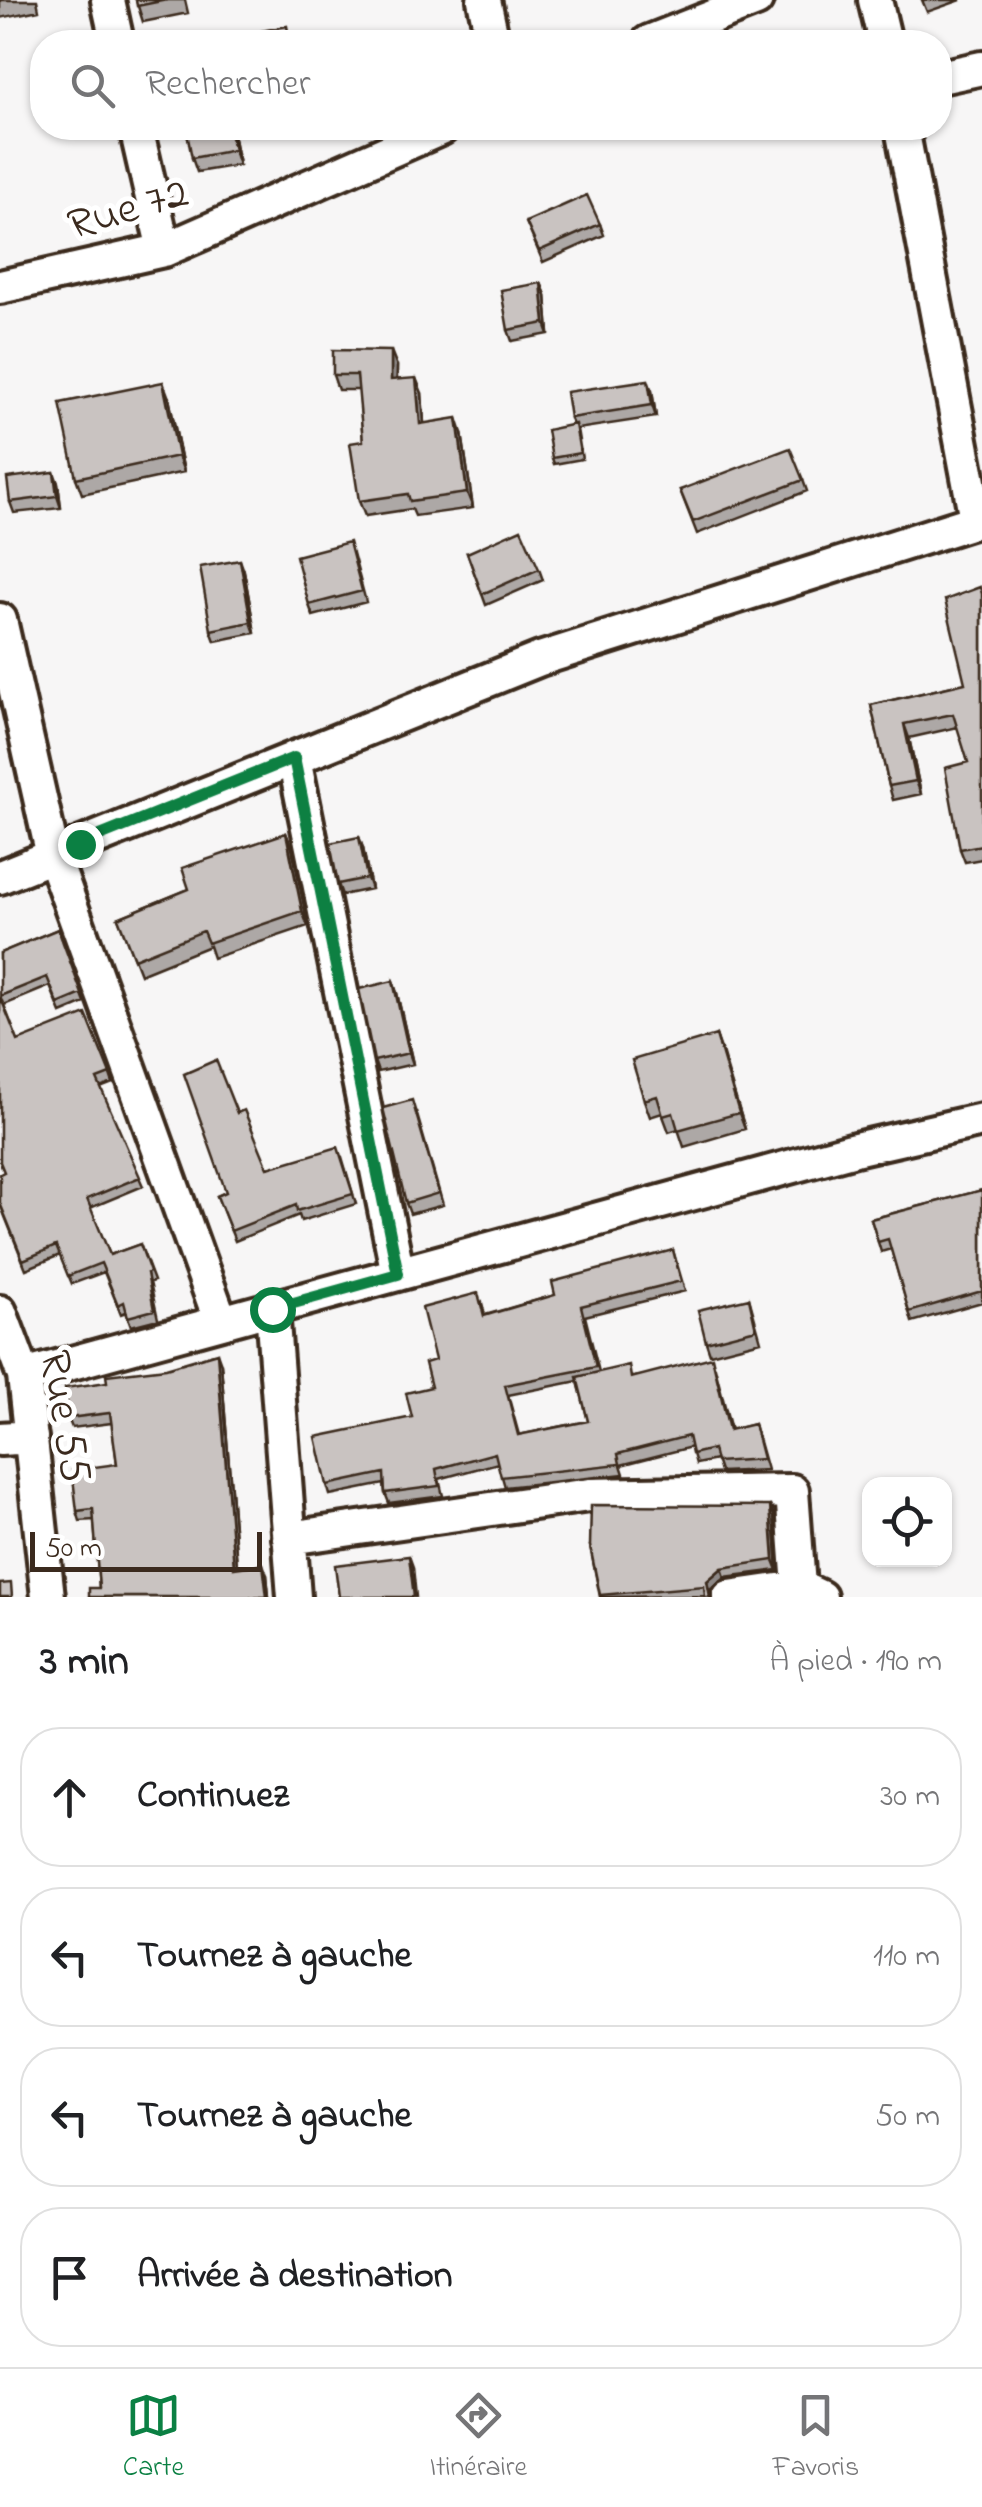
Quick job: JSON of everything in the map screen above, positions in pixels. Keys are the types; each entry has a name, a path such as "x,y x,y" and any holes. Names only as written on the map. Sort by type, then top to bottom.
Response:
{"street":[{"path":"108,0 114,30"},
{"path":"484,0 490,30"},
{"path":"680,30 756,0"},
{"path":"875,0 882,30"},
{"path":"952,74 982,68"},
{"path":"139,140 164,250"},
{"name":"Rue 72","path":"0,287 164,250 415,140"},
{"path":"0,877 540,659 979,520 904,140"},
{"path":"0,620 52,856 221,1322"},
{"path":"294,758 398,1274"},
{"path":"24,1376 855,1149 982,1120"},
{"path":"272,1309 294,1597"},
{"name":"Rue 55","path":"0,1312 24,1376 16,1438 48,1597"},
{"path":"290,1538 589,1494 792,1491 810,1592 729,1597"}],"building":[{"path":"136,0 167,0 137,6"},
{"path":"188,140 232,140 234,150 192,158"},
{"path":"587,195 600,224 539,251 526,222"},
{"path":"541,283 545,323 508,330 501,290"},
{"path":"333,350 391,351 391,380 416,378 420,424 457,418 467,493 410,501 408,494 359,501 350,443 363,441 357,375 333,375"},
{"path":"648,380 652,405 570,418 566,392"},
{"path":"163,382 178,456 76,478 60,403"},
{"path":"575,424 580,453 552,458 547,430"},
{"path":"790,448 803,480 693,522 680,490"},
{"path":"54,472 57,496 10,502 7,478"},
{"path":"521,529 539,569 482,594 467,553"},
{"path":"349,542 362,591 309,605 296,556"},
{"path":"240,560 251,622 211,630 200,567"},
{"path":"980,587 982,845 960,849 945,768 968,762 953,714 904,724 916,781 889,786 871,705 965,683 945,600"},
{"path":"286,833 302,911 208,943 203,931 134,959 118,918 189,889 182,868"},
{"path":"359,837 367,878 338,884 330,843"},
{"path":"58,929 82,994 58,1004 47,977 0,996 0,953"},
{"path":"393,981 409,1053 374,1061 359,989"},
{"path":"0,996 18,1041 86,1014 110,1074 97,1079 140,1177 87,1199 110,1255 140,1244 150,1272 147,1273 154,1310 128,1317 124,1302 118,1305 101,1263 68,1276 56,1246 23,1260 0,1203 0,1174 4,1172 0,1162"},
{"path":"716,1035 739,1113 678,1130 673,1113 663,1116 657,1096 644,1100 632,1060"},
{"path":"216,1060 237,1113 244,1110 268,1168 338,1147 353,1194 297,1211 296,1205 231,1231 217,1196 226,1192 184,1074"},
{"path":"412,1100 439,1193 406,1203 383,1108"},
{"path":"982,1190 982,1291 909,1312 888,1239 878,1242 871,1219"},
{"path":"673,1250 681,1281 581,1306 596,1367 505,1385 518,1435 588,1421 577,1377 629,1365 631,1378 712,1357 729,1430 754,1424 763,1459 716,1462 713,1449 692,1454 688,1436 618,1454 620,1464 501,1477 495,1453 436,1469 439,1486 385,1493 384,1473 327,1485 316,1437 412,1417 406,1393 431,1387 425,1363 435,1360 422,1308 478,1293 484,1316 555,1295 552,1282"},
{"path":"749,1298 756,1329 706,1342 698,1310"},
{"path":"217,1353 234,1568 263,1564 267,1597 89,1597 89,1588 99,1588 93,1509 77,1511 72,1470 117,1464 110,1413 68,1418 65,1388 107,1382 106,1375 166,1368"},
{"path":"591,1505 770,1506 774,1560 722,1568 707,1581 710,1597 705,1597 704,1586 600,1595 590,1546"},
{"path":"409,1556 414,1597 339,1597 335,1565"},
{"path":"11,1583 12,1597 0,1597 0,1584"}],"route":[{"path":"80,844 294,758 398,1274 272,1309"}]}
